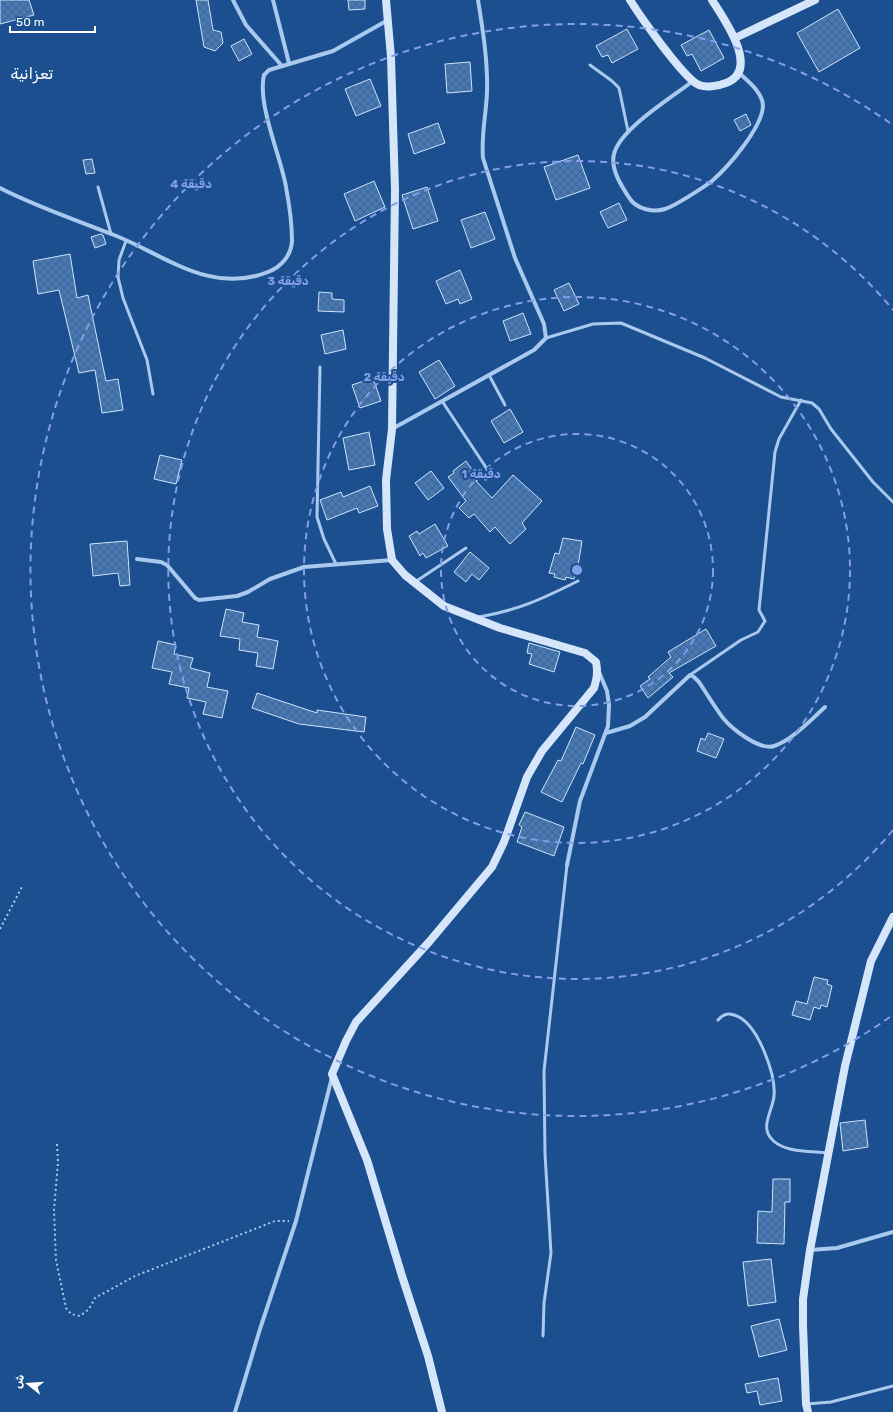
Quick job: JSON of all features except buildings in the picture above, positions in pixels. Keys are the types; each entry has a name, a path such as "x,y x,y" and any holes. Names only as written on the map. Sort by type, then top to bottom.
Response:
{"street":[{"path":"233,0 253,33 282,66"},
{"path":"273,0 289,63"},
{"path":"386,0 389,20 395,190 392,429 386,480 387,529 392,560 399,570 444,606 473,618 585,653 596,662 607,691 609,716 606,733 580,801 567,865"},
{"path":"392,429 534,350 546,338 544,324 515,258 483,158 482,147 487,86 485,50 478,0"},
{"path":"630,0 672,58 693,81 698,85 706,86 720,85 730,81 739,73 741,64 735,38 712,0"},
{"path":"735,38 815,0"},
{"path":"0,188 27,202 111,234 156,256 208,277 226,280 259,276 274,270 290,254 292,241 286,186 269,124 264,90 264,74 269,70 289,63 333,51 389,20"},
{"path":"693,81 628,131 619,142 614,156 616,173 623,189 633,203 647,210 665,209 712,181 735,156 758,124 763,106 758,92 739,73"},
{"path":"137,559 161,562 167,565 195,598 199,600 237,596 286,572 304,567 392,560"},
{"path":"235,1412 262,1322 296,1221 332,1074 346,1041 356,1022 429,942 492,867 504,842 526,777 542,751 594,688 598,678 598,670"},
{"path":"606,733 625,728 645,717 690,675 699,682 723,718 742,735 766,747 772,747 788,739 825,707"},
{"path":"807,1408 803,1312 810,1250 827,1153 845,1066 871,961 893,917"},
{"path":"332,1074 367,1160 428,1356 442,1412"},
{"path":"810,1250 837,1248 893,1232"}],"lane":[{"path":"590,65 619,88 628,131"},
{"path":"98,187 111,234"},
{"path":"126,241 119,260 118,277 124,298 147,360 153,394"},
{"path":"546,338 593,324 621,323 705,358 781,398 801,400 812,403 819,409 831,429 881,492 893,502"},
{"path":"320,366 317,517 324,539 336,564"},
{"path":"489,375 505,405"},
{"path":"690,675 741,640 758,632 765,621 759,610 775,452 779,439 801,400"},
{"path":"442,401 491,475"},
{"path":"414,583 466,548"},
{"path":"473,618 507,612 530,605 578,582"},
{"path":"543,1336 544,1303 551,1252 545,1154 544,1071 567,865"},
{"path":"718,1020 723,1015 728,1013 747,1023 754,1032 767,1058 774,1085 774,1097 767,1123 767,1131 770,1138 781,1146 827,1153"},
{"path":"807,1408 893,1386"}],"path":[{"path":"0,929 22,885"},
{"path":"57,1144 58,1162 54,1210 56,1260 66,1308 71,1314 80,1316 89,1309 95,1298 135,1276 275,1221 296,1221"}],"district":[{"name":"تعزانية","path":"32,73"}]}
